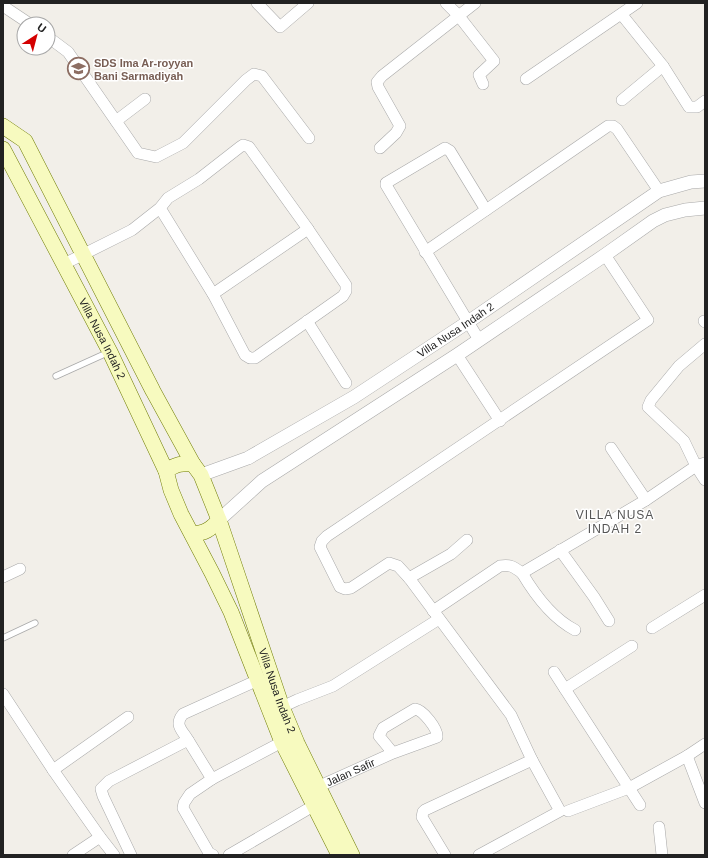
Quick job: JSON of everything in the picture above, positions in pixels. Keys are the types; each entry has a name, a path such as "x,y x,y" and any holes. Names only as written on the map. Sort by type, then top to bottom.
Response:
{"main road":[{"name":"Villa Nusa Indah 2","path":"3,126 25,141 153,391 197,470 219,520 282,707 298,743 316,796 339,855"},
{"name":"Villa Nusa Indah 2","path":"3,149 110,352 166,471 178,508 231,612 282,742 352,855"},
{"path":"48,234 67,225"},
{"path":"166,471 180,463 197,470"},
{"name":"Villa Nusa Indah 2","path":"192,534 202,533 214,526 219,520"}],"street":[{"path":"257,3 280,27 308,3"},
{"path":"446,3 458,15 494,61 479,75 483,84"},
{"path":"380,148 396,133 400,126 378,87 377,82 382,76 475,3"},
{"path":"526,79 622,15 637,3"},
{"path":"3,6 18,16"},
{"path":"622,15 662,66 689,107 697,108 705,101"},
{"path":"56,43 68,52 138,152 156,157 182,143 240,85 254,74 262,76 309,138"},
{"path":"622,100 662,66"},
{"path":"116,121 145,99"},
{"path":"424,252 608,126 613,126 617,129 659,191"},
{"path":"64,264 132,230 160,208 168,198 199,178 240,147 249,146 346,285 346,291 343,296 255,358 250,358 245,355 213,294 160,208"},
{"path":"479,340 424,252 386,185 388,181 445,148 450,151 486,210"},
{"name":"Villa Nusa Indah 2","path":"197,470 248,458 354,396 468,322 659,191 691,182 705,181"},
{"name":"Villa Nusa Indah 2","path":"219,520 262,481 457,355 653,221 665,215 685,210 705,208"},
{"path":"213,294 308,229"},
{"path":"564,811 532,760 511,715 409,578 398,566 389,563 351,588 345,589 340,587 320,547 322,541 327,536 648,320 605,255"},
{"path":"307,321 346,383"},
{"path":"705,344 679,366 648,404 651,410 684,441 701,464 705,480"},
{"path":"457,355 500,421"},
{"path":"611,448 646,500"},
{"path":"522,574 646,500 701,464"},
{"path":"409,578 451,554 467,540"},
{"path":"560,550 594,597 609,621"},
{"path":"282,707 334,686 436,615 500,566 508,564 522,574 531,588 562,623 574,630"},
{"path":"3,577 20,569"},
{"path":"652,628 705,595"},
{"path":"564,689 632,646"},
{"path":"554,672 640,805"},
{"path":"212,779 178,724 178,721 183,714 258,680"},
{"path":"3,694 53,770 114,855"},
{"name":"Jalan Safir","path":"229,855 316,796 393,753 437,737 436,730 420,710 415,709 383,728 380,732 379,736 393,753"},
{"path":"53,770 128,717"},
{"path":"131,855 101,789 109,781 188,740"},
{"path":"213,855 209,853 183,808 184,803 190,794 212,779 282,742"},
{"path":"478,855 564,811 629,788 687,756 705,744"},
{"path":"687,756 705,803"},
{"path":"445,855 422,817 423,812 532,760"},
{"path":"659,827 662,855"},
{"path":"73,855 100,837"}],"lane":[{"path":"56,376 110,352"},
{"path":"3,638 35,623"}],"place":[{"name":"SDS Ima Ar-royyan Bani Sarmadiyah","path":"79,69"}],"district":[{"name":"VILLA NUSA INDAH 2","path":"615,522"}]}
